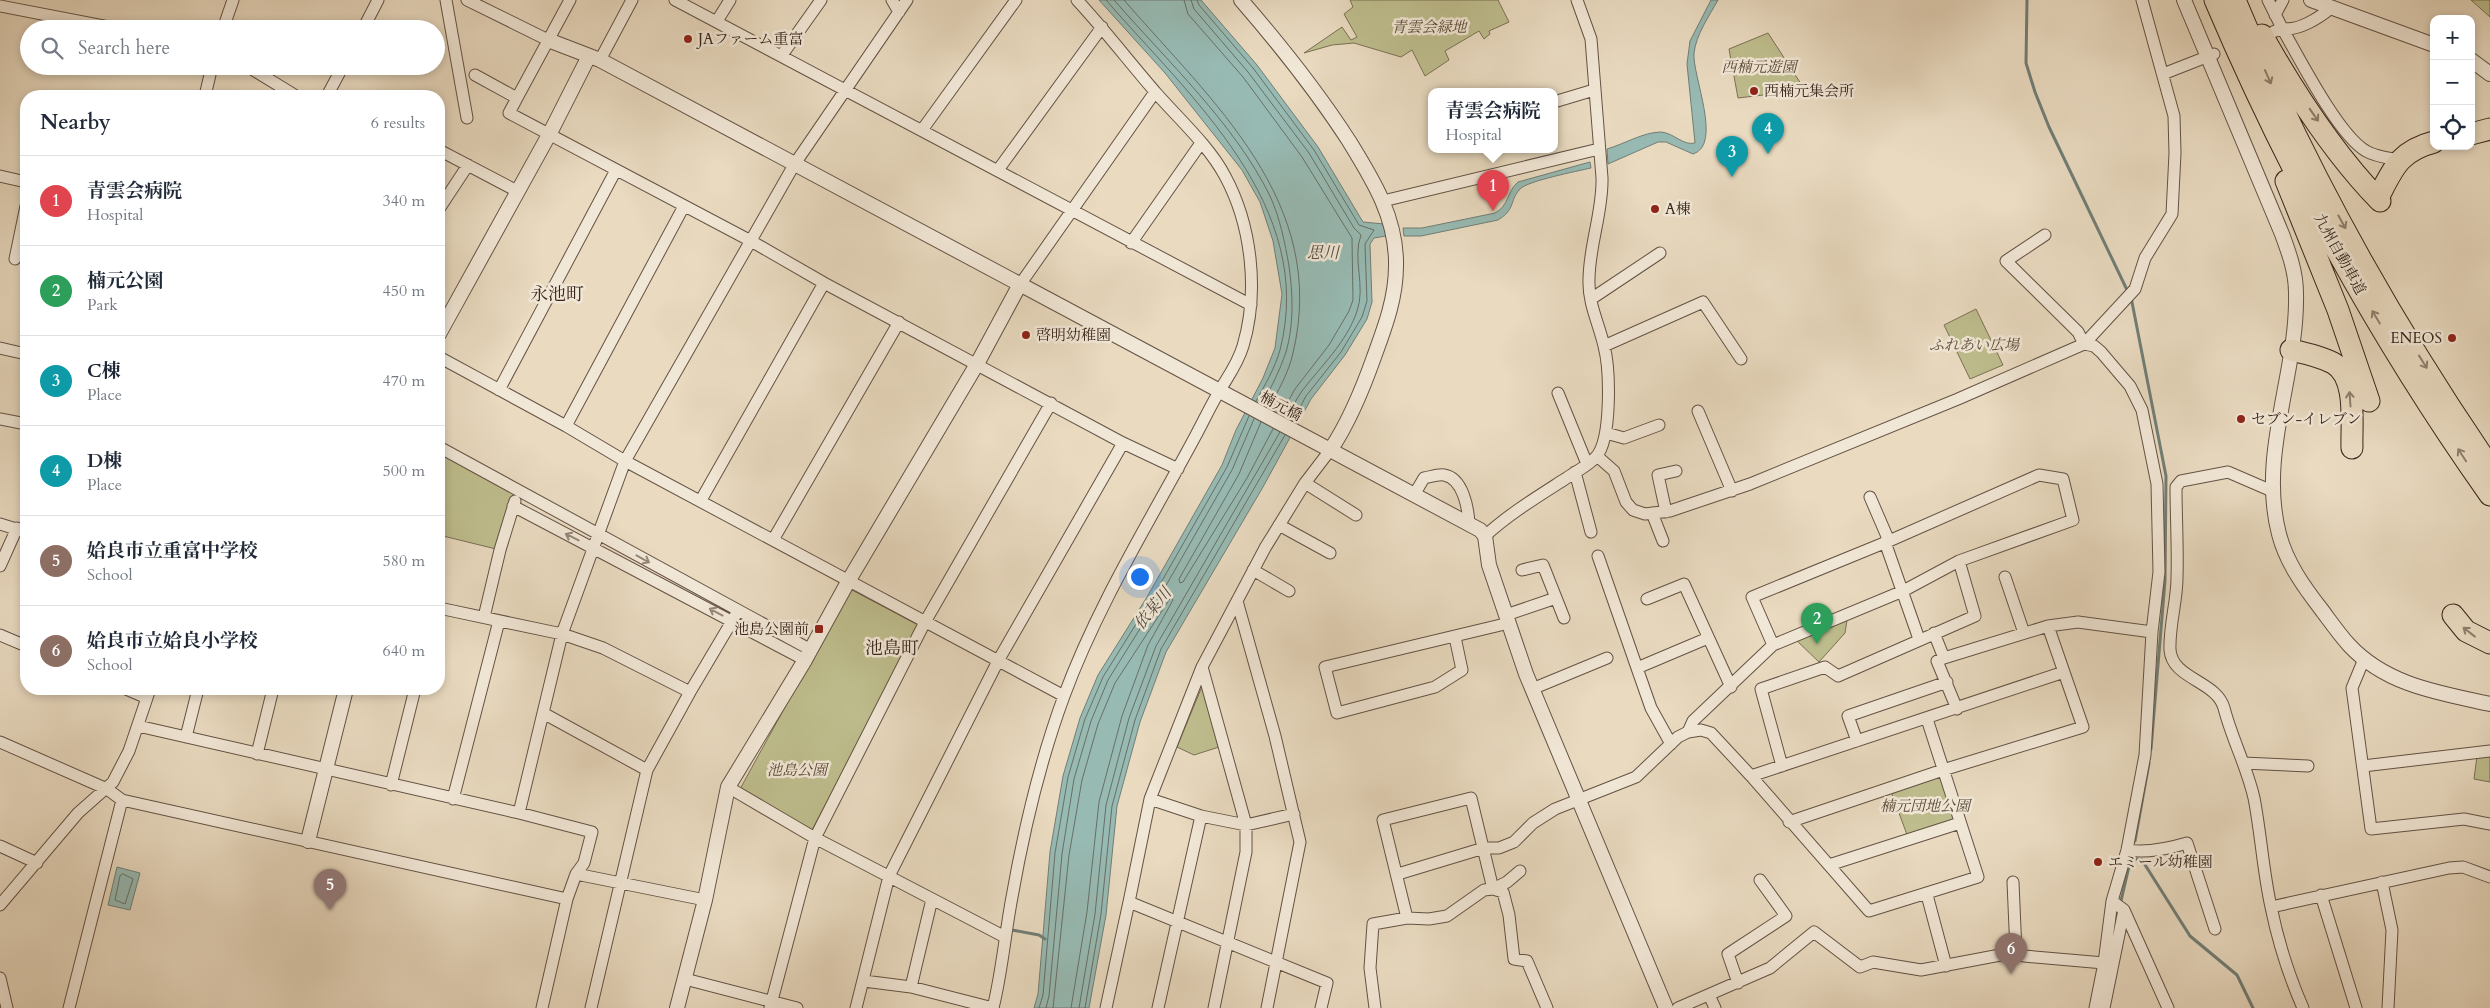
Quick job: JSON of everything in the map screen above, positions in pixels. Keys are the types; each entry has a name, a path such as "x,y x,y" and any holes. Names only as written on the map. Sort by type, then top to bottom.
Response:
{"highway":[{"path":"2210,0 2325,276 2369,401"},
{"name":"九州自動車道","path":"2215,0 2261,104 2324,227 2394,346 2490,495"},
{"name":"九州自動車道","path":"2235,0 2303,148 2361,257 2407,336 2490,467"},
{"path":"2242,0 2298,92 2362,181 2379,200 2403,155 2430,143"},
{"path":"2475,133 2490,129"},
{"path":"2291,350 2333,363 2343,373 2349,389 2352,448"},
{"path":"2453,614 2466,631 2490,643"}],"street":[{"path":"368,20 378,0"},
{"path":"446,0 467,118"},
{"path":"467,0 548,40"},
{"path":"570,0 509,114 550,133 976,364 1178,469"},
{"path":"445,323 550,133 632,0"},
{"path":"675,0 1251,305"},
{"path":"717,21 730,0"},
{"path":"782,55 821,0"},
{"path":"892,0 899,12"},
{"path":"519,813 562,634 600,535 625,461 794,164 908,0"},
{"path":"922,130 1016,0"},
{"path":"864,981 911,987 993,1008 1001,976 1005,937 1028,814 1064,696 1120,573 1223,393 1237,365 1244,344 1251,305 1251,275 1246,239 1238,207 1225,175 1201,143 1077,0"},
{"path":"1106,1008 1150,799 1202,667 1253,570 1370,368 1389,317 1395,290 1395,242 1392,223 1373,179 1313,86 1240,0"},
{"path":"1577,0 1591,39 1601,170 1602,195 1592,244 1588,280 1590,299 1604,346 1608,369 1606,433 1597,456 1532,500 1485,536 1489,565 1532,689 1581,800 1666,1008"},
{"path":"1597,456 1614,471 1626,502 1633,510 1645,514 1666,512 1732,491 1949,403 2084,344 2135,290 2145,258 2172,214 2175,153 2174,116 2142,0"},
{"path":"2184,0 2211,56 2289,254 2296,293 2291,350 2274,462 2272,491 2279,536 2288,558 2314,600 2350,646 2364,659 2382,672 2400,681 2433,691 2490,704"},
{"path":"2268,0 2275,15 2277,30 2328,106 2353,138 2365,151 2374,155 2400,160"},
{"path":"2275,15 2283,0"},
{"path":"2311,0 2430,44"},
{"path":"225,20 229,1"},
{"path":"0,6 72,20"},
{"path":"2277,30 2290,30 2324,14 2331,8"},
{"path":"998,170 1102,27"},
{"name":"楠元橋","path":"548,40 595,58 1019,286 1468,523 1480,530 1485,536"},
{"path":"2163,74 2211,56"},
{"path":"2475,63 2490,74"},
{"path":"206,90 210,75"},
{"path":"262,75 286,90"},
{"path":"330,90 338,75"},
{"path":"475,75 517,98"},
{"path":"1558,101 1594,90"},
{"path":"678,1008 705,900 728,787 808,655 848,580 976,364 1019,286 1155,92"},
{"path":"1132,243 1201,143"},
{"path":"1383,201 1599,149"},
{"path":"445,153 517,190"},
{"path":"445,200 468,165"},
{"path":"499,390 616,170"},
{"path":"0,176 20,181"},
{"path":"566,426 684,206"},
{"path":"2045,234 2006,261 2078,332 2084,344"},
{"path":"15,260 20,235"},
{"path":"1590,299 1660,253"},
{"path":"701,500 824,282"},
{"path":"1604,346 1703,302 1741,359"},
{"path":"773,540 899,322"},
{"path":"2084,344 2094,346 2101,352 2130,386 2146,423 2157,484 2159,572 2152,632 2145,755 2127,850 2112,901 2104,963 2094,1008"},
{"path":"0,348 20,353"},
{"path":"445,360 566,426 625,461 1064,696"},
{"path":"1558,393 1587,464"},
{"path":"771,1005 815,838 925,622 1051,403"},
{"path":"1698,412 1732,491"},
{"path":"0,419 20,423"},
{"path":"1606,433 1624,438 1659,425"},
{"path":"856,1008 889,876 998,661 1123,442"},
{"path":"445,450 600,535 735,616"},
{"path":"1666,512 1658,475 1676,471"},
{"path":"1575,472 1591,532"},
{"path":"2272,491 2228,472 2181,481 2176,487 2177,578 2170,651 2175,663 2186,674 2203,683 2222,700 2255,805 2271,907 2281,945 2303,1008"},
{"path":"1414,495 1424,478 1444,475 1454,479 1466,503 1468,523"},
{"path":"1688,732 1693,721 1731,687 1773,645 1903,591 1959,561 2073,520 2063,479 2038,475 1887,541 1752,596 1773,645"},
{"path":"1305,483 1356,515"},
{"path":"2157,484 2176,487"},
{"path":"484,617 513,506 520,490"},
{"path":"1870,497 1887,541 1919,640"},
{"path":"513,506 594,548 735,616 808,655"},
{"path":"1652,513 1663,541"},
{"path":"0,524 20,529"},
{"path":"1279,524 1330,553"},
{"path":"0,566 20,533"},
{"path":"1598,556 1652,708 1670,744"},
{"path":"1782,766 1761,689 1825,667 1838,676 1975,616 1959,561"},
{"path":"1522,570 1543,565 1564,618"},
{"path":"1253,570 1289,591"},
{"path":"2005,577 2024,632"},
{"path":"1647,599 1684,584 1731,687"},
{"path":"1455,637 1462,670 1435,687 1337,713 1325,667 1455,637 1508,619 1556,598"},
{"path":"1237,601 1300,842 1300,853 1268,1008"},
{"path":"445,609 562,634 603,648 690,692"},
{"path":"592,1008 648,770 690,692 735,616"},
{"path":"453,799 499,621"},
{"path":"1957,709 1938,661 1944,658 2024,632 2048,626 2078,622 2152,632"},
{"path":"1789,822 1943,770 2083,727 2048,626"},
{"path":"1934,633 1944,658"},
{"path":"0,635 20,643"},
{"path":"1637,668 1708,638"},
{"path":"1532,689 1607,658"},
{"path":"2364,659 2352,688 2371,829 2464,819 2490,824"},
{"path":"1202,667 1246,825 1246,852 1229,943 1214,1008"},
{"path":"1751,776 2064,672"},
{"path":"1857,741 1848,716 1947,682"},
{"path":"0,905 78,813 113,782 129,751 148,695"},
{"path":"186,737 196,695"},
{"path":"257,754 272,695"},
{"path":"308,841 345,695"},
{"path":"391,785 414,695"},
{"path":"543,713 648,770"},
{"path":"1398,874 1484,848 1499,848 1514,842 1533,823 1555,810 1636,777 1670,744 1688,732 1701,730 1711,733 1870,911 1978,877 1926,719"},
{"path":"138,726 519,813 592,832 584,863 576,874 567,899 542,1008"},
{"path":"0,742 107,789 122,800 567,899"},
{"path":"2363,766 2490,751"},
{"path":"2243,763 2308,766"},
{"path":"728,787 815,838 1005,937"},
{"path":"1407,918 1398,874 1383,820 1471,798 1493,889"},
{"path":"1150,799 1201,816 1246,825 1294,814"},
{"path":"69,1008 122,800"},
{"path":"1158,1008 1201,816"},
{"path":"1829,865 1960,823"},
{"path":"2127,850 2142,852 2187,843 2215,929"},
{"path":"0,846 37,863"},
{"path":"2271,907 2382,882 2463,867 2490,877"},
{"path":"1375,1008 1370,968 1373,924 1407,918 1429,920 1447,916 1484,890 1493,889 1507,882 1520,871"},
{"path":"576,874 705,900"},
{"path":"1738,983 1728,954 1786,916 1760,880"},
{"path":"2013,882 2016,952"},
{"path":"2382,882 2392,930 2388,1008"},
{"path":"1493,889 1503,892 1509,915 1514,959 1527,961 1547,1008"},
{"path":"1927,894 1946,966"},
{"path":"2321,895 2356,1008"},
{"path":"911,987 932,899"},
{"path":"2112,901 2124,910 2168,1008"},
{"path":"1129,902 1327,983 1321,1008"},
{"path":"2104,1008 2124,910"},
{"path":"1678,1008 1770,968 1814,932 1860,967 1873,962 1921,970 2016,952 2024,956 2104,963"},
{"path":"0,978 7,1008"},
{"path":"685,980 771,1005 797,1008"},
{"path":"1709,995 1715,1008"}],"green space":[{"name":"青雲会緑地","path":"1350,0 1498,0 1509,22 1489,31 1490,34 1484,39 1479,31 1445,51 1449,60 1425,76 1412,50 1401,57 1354,43 1332,45 1304,53 1342,27 1351,40 1357,37 1344,14 1353,7"},
{"path":"2471,0 2490,0 2490,17"},
{"name":"西楠元遊園","path":"1768,33 1805,90 1738,98 1729,49"},
{"name":"ふれあい広場","path":"1976,309 2003,365 1970,379 1944,325"},
{"path":"445,450 520,490 500,550 445,536"},
{"name":"池島公園","path":"850,589 920,626 812,830 740,789"},
{"path":"1847,620 1845,633 1819,662 1796,640"},
{"path":"1203,684 1219,747 1194,755 1177,747"},
{"path":"2490,747 2490,782 2474,779 2478,749"},
{"name":"楠元団地公園","path":"1943,770 1960,823 1909,840 1890,789"}],"water":[{"name":"思川","path":"1099,0 1201,0 1257,65 1318,147 1363,222 1384,224 1386,236 1374,238 1370,244 1372,302 1367,319 1345,355 1311,399 1263,487 1166,652 1140,722 1117,806 1106,915 1089,1008 1034,1008 1038,994 1050,852 1063,776 1080,718 1098,675 1147,597 1222,465 1236,430 1263,378 1275,348 1282,294 1273,241 1260,202 1242,170 1165,73"},
{"path":"1711,0 1718,0 1700,33 1694,53 1706,124 1706,138 1702,148 1693,154 1666,142 1658,142 1608,164 1607,149 1648,134 1661,132 1686,143 1695,143 1687,64 1690,41"},
{"path":"1590,162 1591,168 1532,183 1520,189 1514,197 1510,209 1498,220 1421,236 1404,236 1403,228 1422,228 1495,213 1506,202 1518,182"},
{"path":"117,867 140,873 130,910 108,905"}],"waterway":[{"path":"2027,0 2026,63 2035,92 2049,127 2128,292"},
{"path":"2131,297 2166,476 2165,581 2151,749"},
{"path":"2135,841 2149,763"},
{"path":"2120,905 2131,858 2142,860 2190,936 2237,975 2253,1008"},
{"path":"1012,930 1039,935 1045,939"}],"place":[{"name":"JAファーム重富","path":"688,39"},
{"name":"西楠元集会所","path":"1754,91"},
{"name":"D棟","path":"1768,154"},
{"name":"C棟","path":"1732,177"},
{"name":"A棟","path":"1655,209"},
{"name":"青雲会病院","path":"1493,211"},
{"name":"啓明幼稚園","path":"1026,335"},
{"name":"ENEOS","path":"2452,338"},
{"name":"セブン-イレブン","path":"2241,419"},
{"name":"池島公園前","path":"819,629"},
{"name":"楠元公園","path":"1817,644"},
{"name":"エミール幼稚園","path":"2098,862"},
{"name":"姶良市立重富中学校","path":"330,910"},
{"name":"姶良市立姶良小学校","path":"2011,974"}],"district":[{"name":"永池町","path":"557,294"},
{"name":"池島町","path":"892,648"}],"water label":[{"name":"依某川","path":"1152,608"}]}
